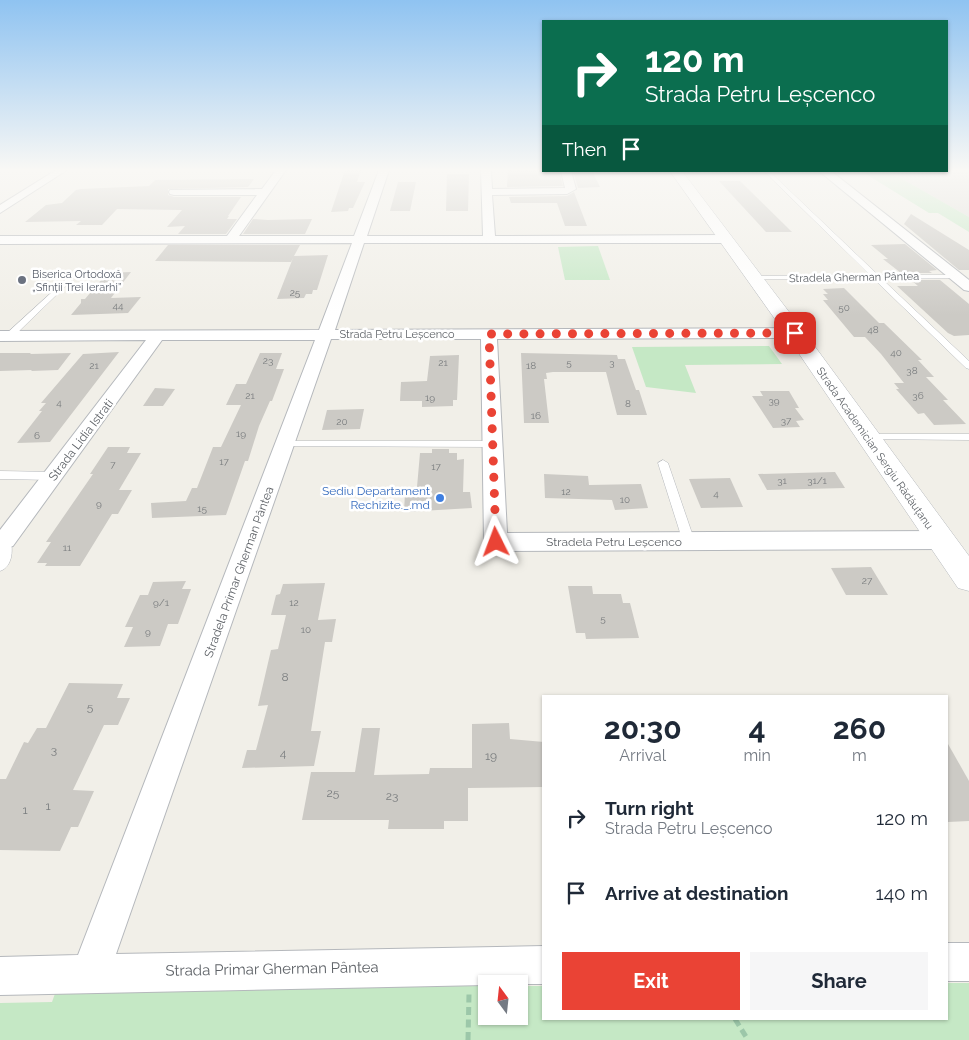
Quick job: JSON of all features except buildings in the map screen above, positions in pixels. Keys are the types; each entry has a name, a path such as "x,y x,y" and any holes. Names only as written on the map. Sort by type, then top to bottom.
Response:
{"street":[{"path":"231,239 246,219"},
{"name":"Stradela Primar Gherman Pântea","path":"90,973 286,444 366,219"},
{"path":"489,219 489,238"},
{"name":"Strada Academician Sergiu Rădăuțanu","path":"710,219 795,333 969,579"},
{"path":"883,219 969,287"},
{"path":"0,240 725,239"},
{"name":"Strada Petru Leșcenco","path":"5,336 795,333"},
{"name":"Stradela Petru Leșcenco","path":"489,334 496,542 940,540"},
{"name":"Strada Lidia Istrati","path":"2,540 54,476 158,335"},
{"path":"948,962 969,962"},
{"name":"Strada Primar Gherman Pântea","path":"0,976 542,965"}],"lane":[{"path":"815,219 969,366"},
{"path":"5,336 75,274"},
{"name":"Stradela Gherman Pântea","path":"754,278 955,276"},
{"path":"868,437 969,438"},
{"path":"286,444 492,444"},
{"path":"663,463 689,542"},
{"path":"0,475 54,476"},
{"path":"0,566 5,559 2,540"}],"path":[{"path":"468,1040 469,966"},
{"path":"736,1020 748,1040"}],"green space":[{"path":"947,219 969,219 969,232"},
{"path":"598,246 610,280 565,280 558,247"},
{"path":"769,346 782,364 685,365 696,393 646,387 632,347"},
{"path":"948,983 969,983 969,1040 0,1040 0,1003 52,1002 57,988 478,986 478,1025 528,1025 528,986 542,986 542,1020 948,1020"}],"place":[{"name":"Biserica Ortodoxă „Sfinții Trei Ierarhi”","path":"22,280"},
{"name":"Sediu Departament Rechizite._.md","path":"440,498"}],"route":[{"path":"496,542 489,334 795,333"}]}
